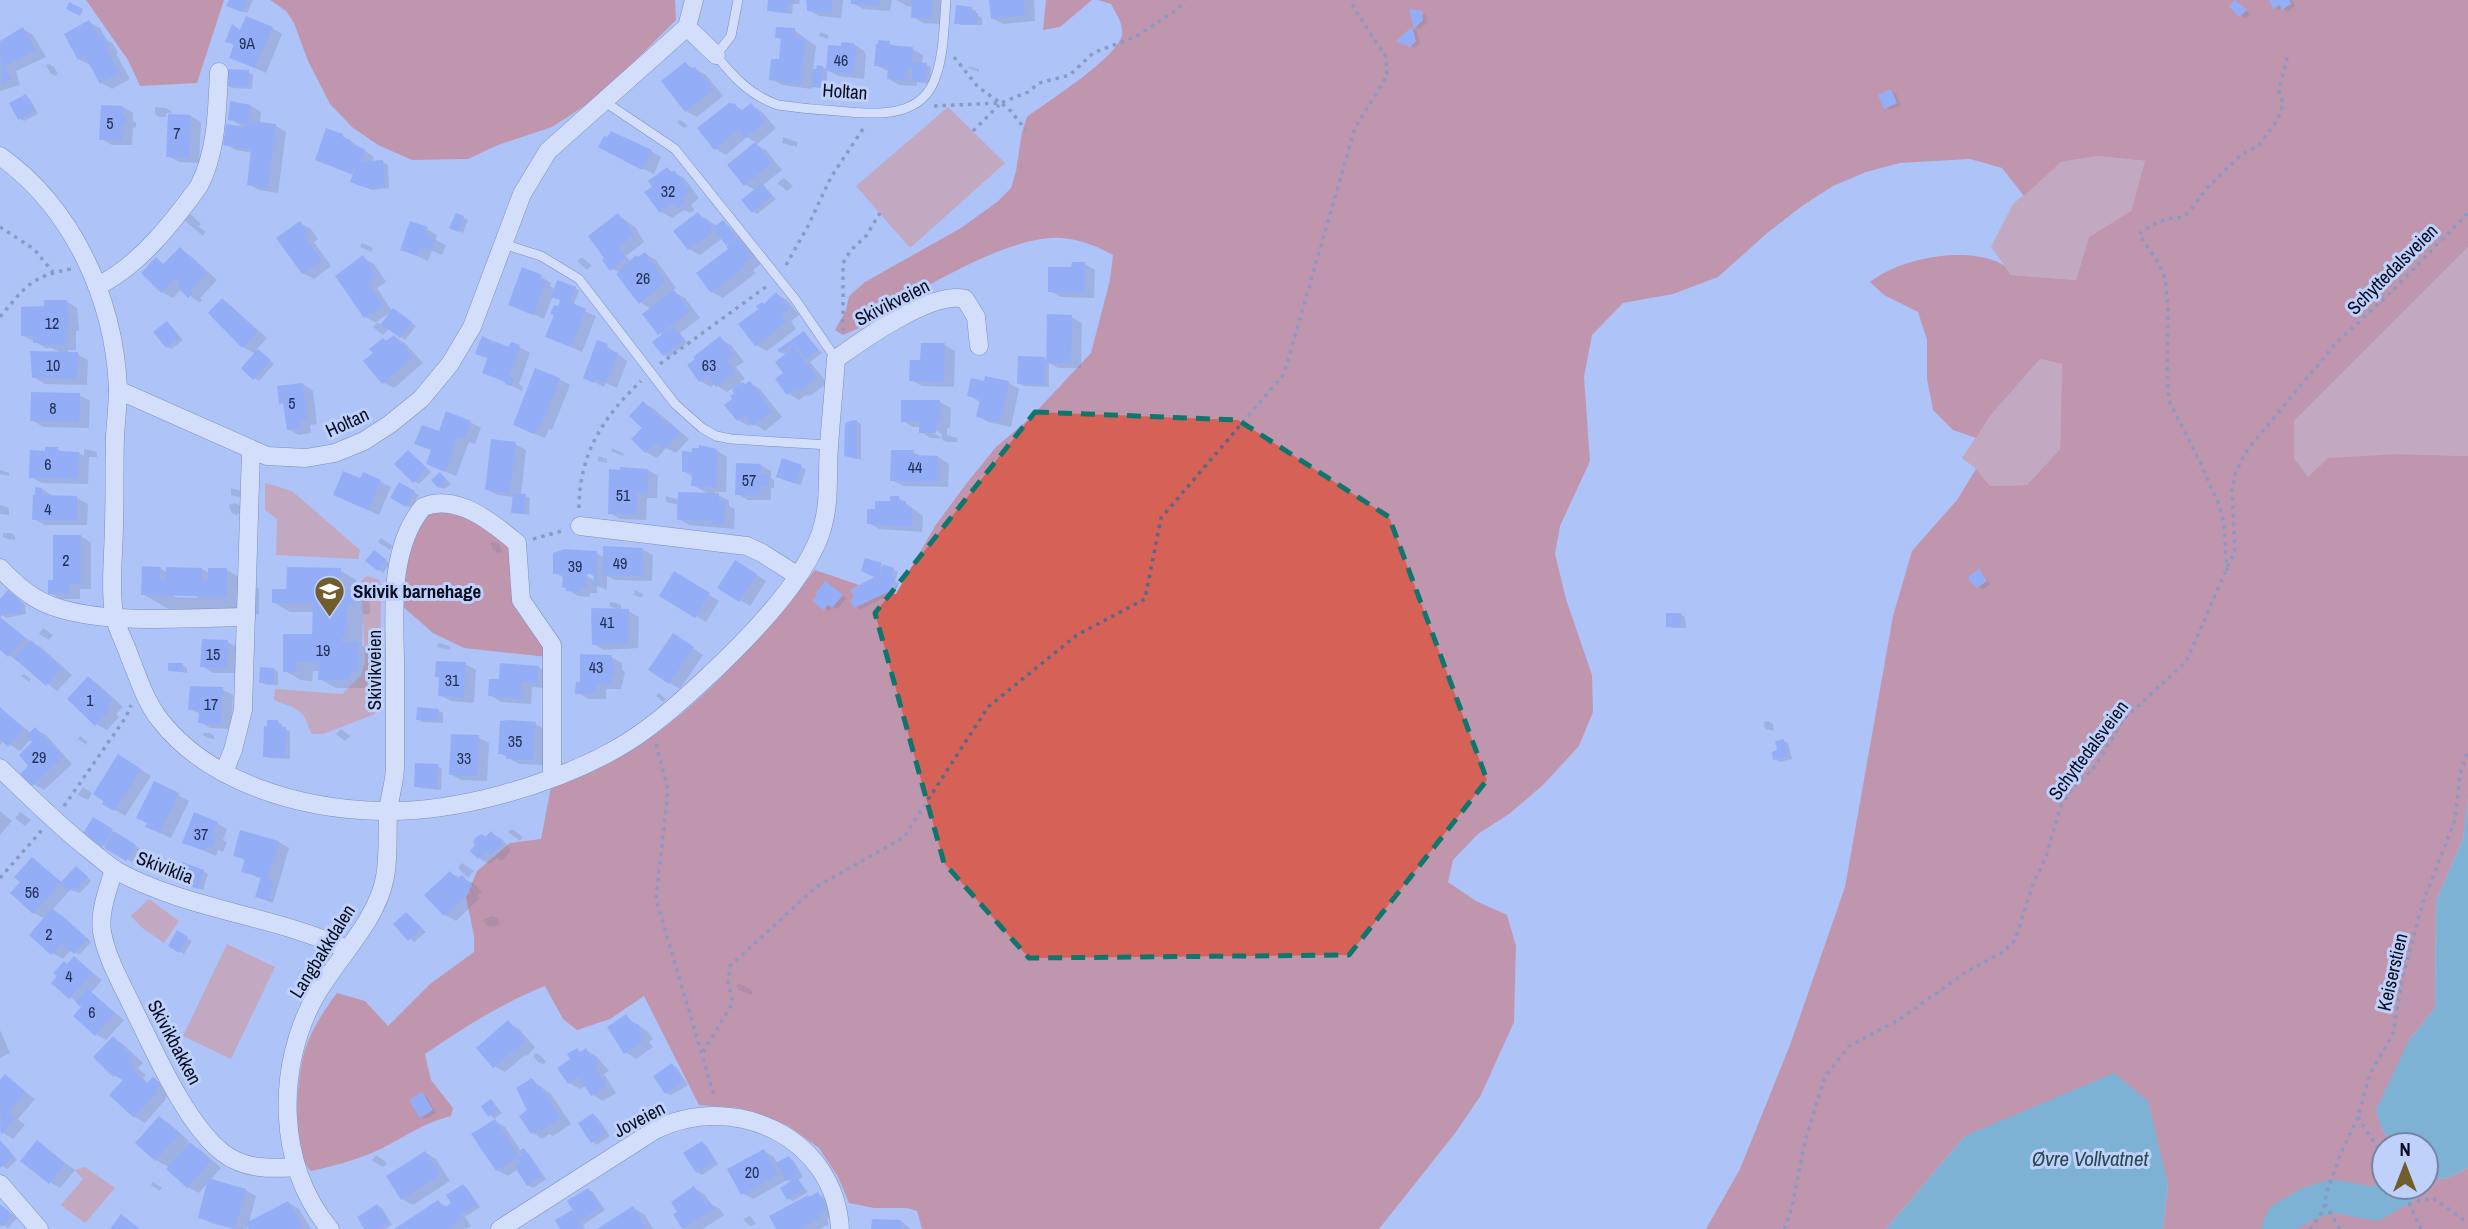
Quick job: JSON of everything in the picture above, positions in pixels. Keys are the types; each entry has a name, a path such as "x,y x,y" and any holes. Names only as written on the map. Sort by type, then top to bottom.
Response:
{"street":[{"path":"687,27 694,0"},
{"name":"Holtan","path":"118,390 251,451 285,458 335,453 364,441 421,399 450,364 472,327 522,194 548,151 687,27 716,55"},
{"path":"97,286 130,267 199,187 214,141 219,72"},
{"path":"0,156 20,170 46,196 69,228 97,286 106,315 118,390 115,434 115,617 142,688 159,719 182,743 224,772 251,786 320,805 360,811 388,811 459,803 511,791 552,777 616,749 651,726 725,661 799,576 812,554 823,526 828,495 829,445 839,357"},
{"name":"Skivikveien","path":"839,357 900,318 942,299 957,297 965,299 976,317 979,346"},
{"path":"224,772 233,750 243,710 251,451"},
{"name":"Skivikveien","path":"388,811 395,771 395,593 400,561 412,523 423,507 439,502 448,503 495,524 517,543"},
{"path":"579,526 747,546 799,576"},
{"path":"517,543 521,600 552,645 552,777"},
{"path":"0,568 27,593 49,605 69,611 115,617 246,617"},
{"name":"Skiviklia","path":"0,768 52,818 114,869 132,879 189,900 324,939 346,949"},
{"name":"Langbakkdalen","path":"330,1229 318,1215 295,1167 289,1128 293,1053 300,1028 316,995 374,907 385,880 388,811"},
{"name":"Skivikbakken","path":"114,869 101,914 102,932 108,953 156,1055 185,1105 222,1152 237,1161 256,1167 295,1167"},
{"name":"Joveien","path":"500,1229 673,1121 717,1115 745,1120 774,1130 816,1160 829,1180 836,1201 840,1229"},
{"path":"0,1184 39,1229"}],"lane":[{"path":"716,55 731,36 738,0"},
{"name":"Holtan","path":"716,55 743,86 764,100 797,108 876,114 901,111 918,103 936,78 946,0"},
{"path":"605,102 675,149 839,357"},
{"path":"503,244 541,256 579,279 683,412 702,428 716,436 741,440 829,445"}],"path":[{"path":"901,111 951,104 1001,103 1028,92 1038,83 1070,75 1093,53 1137,36 1179,8 1184,0"},
{"path":"703,1052 731,1006 728,982 730,966 816,887 904,837 988,707 1077,635 1145,599 1161,518 1284,374 1355,128 1387,76 1386,57 1353,7 1355,0"},
{"path":"942,42 978,87 1009,109 1026,130"},
{"path":"2227,573 2224,524 2219,505 2169,401 2168,305 2165,278 2139,234 2167,219 2183,217 2206,189 2241,155 2259,145 2278,119 2283,104 2279,91 2288,54"},
{"path":"973,131 1001,103"},
{"path":"778,277 808,226 831,177 876,114"},
{"name":"Schyttedalsveien","path":"1784,1229 1792,1208 1805,1141 1825,1077 1849,1046 1897,1021 1966,972 2003,952 2015,940 2033,884 2046,857 2060,808 2073,787 2093,769 2124,719 2186,662 2235,550 2232,490 2236,471 2248,449 2336,343 2388,295 2468,212"},
{"path":"839,357 843,263 851,250 866,236 880,213"},
{"path":"0,227 34,248 53,272"},
{"path":"0,317 34,280 53,272 88,266"},
{"path":"517,543 579,526"},
{"path":"0,878 64,805 126,717 142,688"},
{"path":"651,726 668,790 656,899 703,1052 717,1115"},
{"name":"Keiserstien","path":"2325,1204 2326,1194 2358,1117 2370,1074 2393,1034 2402,980 2423,902 2455,820 2460,774 2468,751"},
{"path":"2358,1117 2370,1136"},
{"path":"2410,1201 2421,1229"},
{"path":"2437,1201 2468,1223"},
{"path":"2310,1229 2325,1204"},
{"path":"2325,1204 2340,1229"}],"highlighted area":[{"path":"1035,412 1238,420 1389,517 1487,780 1349,955 1029,958 944,863 875,613"}],"shaded area":[{"path":"86,0 224,0 197,83 140,86 128,60"},
{"path":"270,0 675,0 676,20 619,77 583,107 552,127 498,145 468,159 412,160 378,145 352,127 330,104 308,61 294,23 286,11"},
{"path":"1046,0 1092,0 1060,27 1043,30"},
{"path":"1098,0 2468,0 2468,247 2294,421 2294,458 2308,477 2328,458 2398,454 2468,456 2468,798 2463,839 2436,901 2435,1008 2409,1040 2381,1127 2383,1131 2370,1131 2370,1201 2440,1201 2440,1179 2468,1168 2468,1229 2163,1229 2168,1185 1965,1136 1886,1229 1706,1229 1740,1169 1790,1045 1845,887 1893,616 1912,551 1957,500 1976,469 1990,486 2027,485 2060,449 2062,364 2040,359 1990,416 1976,438 1953,430 1933,410 1927,379 1927,340 1918,312 1884,295 1870,282 1915,261 1951,255 1986,258 2002,264 2011,275 2076,280 2089,237 2131,211 2145,161 2097,156 2061,162 2024,196 2002,168 1970,159 1900,163 1866,172 1833,186 1802,206 1718,277 1673,294 1623,303 1592,335 1584,377 1590,461 1560,526 1555,554 1566,599 1592,675 1593,712 1579,746 1543,785 1509,814 1478,834 1453,860 1448,882 1476,901 1507,915 1516,946 1514,1022 1481,1095 1456,1132 1379,1229 922,1229 917,1211 849,1203 838,1177 819,1148 788,1126 739,1108 699,1105 644,996 610,1019 577,1030 563,1019 545,986 483,1017 425,1054 431,1080 453,1108 451,1116 426,1125 371,1153 311,1171 304,1161 298,1130 298,1094 302,1062 311,1035 337,993 365,1001 388,1026 430,984 474,952 474,936 466,897 477,871 510,843 541,839 551,787 592,772 630,752 665,727 730,669 815,570 871,589 896,594 935,526 966,484 996,447 1030,418 1091,353 1110,280 1113,255 1089,244 1062,238 1039,239 985,257 956,270 857,329 843,335 835,330 846,310 849,296 865,282 961,228 997,202 1011,188 1027,117 1096,66 1118,43 1122,34 1121,26 1111,4"},
{"path":"948,107 1005,163 910,248 856,186"},
{"path":"2097,156 2145,161 2131,212 2089,237 2076,280 2011,275 1991,247 2013,204 2061,162"},
{"path":"2468,247 2468,456 2398,454 2308,477 2294,458 2294,421"},
{"path":"2040,359 2062,364 2060,449 2027,485 1990,486 1976,469 1962,458 1990,416"},
{"path":"265,483 292,491 360,550 358,559 276,555 277,519 265,510"},
{"path":"446,508 492,531 506,546 512,555 534,627 548,657 464,648 433,633 402,606 399,592 410,539 425,512"},
{"path":"367,576 379,580 381,585 380,703 375,714 323,734 312,734 303,714 274,700 275,689 342,694 361,676 365,661 361,581"},
{"path":"149,899 179,921 164,943 141,927 131,916"},
{"path":"227,944 275,967 231,1059 183,1036"},
{"path":"85,1167 115,1188 85,1223 61,1205 83,1179 75,1170"}],"water":[{"path":"2468,798 2468,1168 2440,1179 2440,1131 2383,1131 2376,1110 2409,1040 2435,1008 2436,901 2463,839"},
{"name":"Øvre Vollvatnet","path":"2114,1073 2148,1101 2168,1185 2163,1229 1886,1229 1965,1136"}],"building":[{"path":"229,0 247,0 242,12 226,6"},
{"path":"768,0 795,0 795,3 788,2 787,12 767,11"},
{"path":"806,0 832,0 831,13 807,11"},
{"path":"851,0 880,0 880,6 851,4"},
{"path":"912,0 933,0 931,19 911,18"},
{"path":"989,0 1024,0 1025,16 991,19"},
{"path":"2235,0 2247,10 2239,17 2229,6"},
{"path":"2269,0 2290,0 2291,4 2282,10 2280,5 2273,9"},
{"path":"69,2 83,9 80,16 66,9"},
{"path":"956,5 972,7 972,13 978,13 977,24 954,24"},
{"path":"1409,9 1422,11 1423,20 1414,29"},
{"path":"246,16 273,27 255,68 229,58 234,44 225,42 232,24 240,30"},
{"path":"89,20 99,37 103,36 109,47 106,48 120,73 100,84 85,56 78,60 64,34"},
{"path":"23,27 36,51 6,65 11,79 2,84 0,41"},
{"path":"776,27 795,28 794,37 805,38 801,84 769,80 771,59 779,59 781,38 775,38"},
{"path":"1412,27 1416,41 1410,47 1396,41"},
{"path":"878,40 890,41 889,45 913,47 912,61 927,63 925,82 911,81 912,69 907,69 906,81 887,79 888,67 874,66"},
{"path":"841,42 854,43 856,47 854,74 826,71 828,45 841,46"},
{"path":"685,62 692,69 695,67 713,89 685,112 661,81"},
{"path":"817,65 823,66 823,88 812,87 813,69 816,69"},
{"path":"226,69 249,70 248,87 225,86"},
{"path":"1891,89 1897,103 1884,109 1878,95"},
{"path":"26,94 35,111 18,120 9,103"},
{"path":"230,101 251,105 249,121 276,124 268,188 247,185 251,150 223,145 226,124 246,127 247,123 228,120"},
{"path":"729,103 735,104 741,111 751,103 766,122 745,138 739,130 714,150 697,128"},
{"path":"101,105 123,106 126,123 123,122 122,140 99,140"},
{"path":"168,114 191,115 189,158 166,157"},
{"path":"326,128 343,134 342,137 351,140 350,144 365,149 360,162 383,160 385,186 366,188 350,182 356,166 351,174 315,160"},
{"path":"611,131 652,150 642,170 598,147 604,136 607,137"},
{"path":"755,142 772,163 744,186 727,165"},
{"path":"667,167 671,172 674,170 690,191 681,198 685,203 679,208 674,203 660,213 644,192 652,187 648,181"},
{"path":"762,183 772,196 752,213 741,200"},
{"path":"698,212 712,226 710,227 713,232 688,250 673,231"},
{"path":"456,213 464,216 458,232 449,228"},
{"path":"618,213 634,235 618,248 626,258 610,271 588,236"},
{"path":"723,220 736,237 726,245 713,228"},
{"path":"300,221 308,233 304,236 322,260 302,274 276,238"},
{"path":"410,221 428,227 425,234 436,238 431,250 421,247 417,256 400,250"},
{"path":"738,238 752,257 744,263 746,266 711,293 696,273"},
{"path":"180,247 207,273 190,291 193,293 188,298 177,287 181,283 175,278 161,293 141,273 156,257 163,264"},
{"path":"645,252 666,282 639,304 616,274 636,255 638,257"},
{"path":"363,255 377,276 368,282 383,305 364,318 335,276"},
{"path":"1072,262 1085,262 1084,293 1048,292 1048,267 1071,267"},
{"path":"522,267 542,275 540,280 546,282 533,315 508,305"},
{"path":"557,280 576,287 570,302 586,309 571,347 545,337 554,315 550,314 560,300 551,297"},
{"path":"674,290 690,311 658,335 642,314"},
{"path":"776,292 789,309 781,315 787,322 755,346 738,324 758,309 756,306 762,302 764,304"},
{"path":"222,298 258,331 242,348 208,313"},
{"path":"44,300 67,300 69,326 66,326 66,345 33,343 33,336 21,336 21,307 44,306"},
{"path":"393,308 412,322 400,338 381,324"},
{"path":"1047,314 1072,315 1071,363 1046,363"},
{"path":"167,321 180,337 166,348 153,332"},
{"path":"673,326 684,340 663,356 652,342"},
{"path":"804,331 818,350 806,359 796,345 794,347 817,377 798,392 796,389 787,395 775,379 783,373 775,362 792,349 790,346 780,353 777,350"},
{"path":"394,335 413,357 382,384 363,361 373,353 369,349 383,338 386,341"},
{"path":"482,336 493,341 487,358 475,354"},
{"path":"720,336 734,355 727,361 735,373 716,387 707,376 699,382 687,365"},
{"path":"597,340 608,344 606,349 618,353 606,383 595,379 593,383 583,378"},
{"path":"494,341 509,347 511,342 520,345 509,377 514,379 511,386 482,373"},
{"path":"921,343 945,343 944,382 909,381 910,360 920,360"},
{"path":"258,349 271,360 253,380 241,368"},
{"path":"30,351 78,352 77,379 32,378"},
{"path":"1018,356 1045,357 1044,385 1017,384"},
{"path":"535,368 560,378 541,426 538,425 534,434 513,425"},
{"path":"985,376 1009,381 1000,422 976,417 980,399 967,396 971,378 984,381"},
{"path":"750,381 772,411 753,426 745,415 737,421 724,405 732,399 732,390 743,382 745,384"},
{"path":"303,383 307,419 300,420 301,428 287,430 277,386"},
{"path":"31,392 80,393 79,422 30,421"},
{"path":"901,400 940,400 940,422 937,422 936,433 919,433 919,422 901,422"},
{"path":"643,401 668,426 670,423 680,432 664,449 657,442 645,453 631,439 642,428 629,416"},
{"path":"446,411 471,421 464,439 458,437 445,472 426,464 431,450 414,444 422,425 439,431"},
{"path":"857,420 857,459 844,456 845,423"},
{"path":"491,439 516,442 510,493 485,490"},
{"path":"699,445 717,449 716,487 691,486 692,472 682,472 682,451 692,452 692,448 699,448"},
{"path":"45,447 79,452 78,479 29,478 30,450 45,451"},
{"path":"408,450 427,468 413,483 394,464"},
{"path":"891,450 914,450 913,455 938,456 938,482 890,481"},
{"path":"782,458 802,465 796,484 776,477"},
{"path":"736,463 761,464 761,474 770,475 769,486 761,486 760,495 735,495"},
{"path":"620,467 648,469 647,493 637,493 636,515 608,514 609,469 620,470"},
{"path":"343,471 360,478 363,472 381,480 368,510 333,495"},
{"path":"440,472 447,480 438,488 431,480"},
{"path":"399,482 415,491 406,507 390,498"},
{"path":"35,487 42,488 42,495 77,496 77,520 32,520"},
{"path":"678,492 719,493 719,501 725,501 724,524 677,520"},
{"path":"513,493 526,494 524,514 511,513"},
{"path":"890,496 899,496 899,501 906,501 906,508 912,508 912,527 867,524 867,509 875,509 875,501 890,501"},
{"path":"53,535 81,535 81,584 69,584 69,594 48,594 48,580 53,580"},
{"path":"603,546 643,548 642,576 603,575"},
{"path":"564,549 597,551 597,585 593,585 594,574 587,574 587,588 580,588 580,592 566,591 566,588 562,587 563,574 553,574 553,553"},
{"path":"374,550 387,560 378,571 365,561"},
{"path":"865,558 882,563 878,575 881,574 883,564 894,568 891,577 895,579 890,591 854,608 850,600 854,598 850,590 874,577 861,571"},
{"path":"735,560 757,574 739,602 717,588"},
{"path":"142,566 161,567 160,580 166,580 166,567 202,568 202,580 208,580 208,568 227,568 227,597 141,595"},
{"path":"287,567 341,568 340,591 354,591 354,605 347,605 346,638 341,638 341,642 358,642 358,672 351,672 351,679 318,680 319,663 297,662 296,672 283,672 283,634 312,634 313,604 272,603 272,589 286,589"},
{"path":"1979,569 1987,581 1977,588 1969,580 1969,576"},
{"path":"674,571 710,593 695,618 659,596"},
{"path":"825,581 843,595 832,608 828,605 824,610 812,601"},
{"path":"8,590 21,601 22,613 3,614 0,617 0,599"},
{"path":"591,608 629,609 627,643 592,645"},
{"path":"1666,613 1681,613 1681,627 1666,627"},
{"path":"0,618 25,638 8,657 0,650"},
{"path":"673,633 694,647 669,684 648,670"},
{"path":"202,639 228,640 227,668 200,667"},
{"path":"31,640 62,668 46,686 14,658"},
{"path":"580,654 612,655 611,663 615,664 615,675 611,675 611,684 596,684 596,694 575,694 576,682 580,682"},
{"path":"436,661 466,662 464,698 438,696"},
{"path":"168,663 183,663 182,672 168,671"},
{"path":"500,663 539,666 537,683 522,682 521,699 488,696 489,679 499,679"},
{"path":"260,667 274,668 274,683 259,683"},
{"path":"88,676 113,700 107,707 110,710 95,726 67,699"},
{"path":"190,686 223,687 221,724 198,723 199,710 188,710"},
{"path":"0,707 24,729 8,747 0,739"},
{"path":"417,707 439,709 438,721 416,720"},
{"path":"267,720 278,720 278,726 286,727 285,757 263,757 264,726 267,726"},
{"path":"500,721 536,722 533,760 506,759 507,755 498,754"},
{"path":"35,727 63,757 32,786 20,774 28,766 19,755 32,742 26,736"},
{"path":"451,734 479,735 477,776 449,775"},
{"path":"1784,739 1788,757 1773,760 1772,752 1777,750 1775,741"},
{"path":"118,754 141,769 114,811 102,804 103,801 93,794"},
{"path":"415,763 438,764 437,788 414,787"},
{"path":"154,781 179,793 160,833 145,827 147,823 136,818"},
{"path":"194,812 218,822 213,833 217,835 212,847 207,845 205,851 182,843"},
{"path":"93,817 113,829 102,847 82,835"},
{"path":"240,830 279,841 267,879 274,881 269,901 255,897 261,877 241,872 245,859 233,856"},
{"path":"114,831 136,845 126,861 104,848"},
{"path":"491,831 502,843 491,856 486,852 478,859 470,851 475,845 473,842 476,837 482,834 485,837"},
{"path":"32,857 61,882 33,914 10,893 20,882 14,877"},
{"path":"182,862 204,870 198,889 176,881"},
{"path":"76,866 88,877 74,891 69,891 60,883"},
{"path":"450,871 457,879 462,875 472,886 468,890 470,892 444,916 424,895"},
{"path":"52,908 88,939 74,954 61,943 51,955 29,935"},
{"path":"406,912 422,928 408,941 393,924"},
{"path":"177,930 188,937 179,953 168,946"},
{"path":"74,956 93,973 69,999 51,983 57,976 53,973 64,961 67,964"},
{"path":"87,988 115,1013 95,1036 73,1016 81,1007 75,1002"},
{"path":"626,1014 634,1026 638,1024 643,1033 640,1035 643,1041 624,1054 607,1027"},
{"path":"508,1020 525,1041 516,1052 514,1050 493,1068 476,1048"},
{"path":"113,1036 133,1056 128,1061 136,1068 134,1071 147,1083 153,1077 161,1084 134,1118 109,1095 123,1080 115,1075 113,1077 93,1057"},
{"path":"577,1048 580,1052 586,1048 590,1056 593,1054 599,1064 594,1067 607,1086 591,1096 579,1077 568,1084 557,1068 570,1059 567,1054"},
{"path":"672,1063 684,1082 665,1094 653,1076"},
{"path":"5,1074 26,1092 8,1112 15,1118 1,1135 0,1080"},
{"path":"532,1078 561,1118 531,1134 519,1116 527,1110 516,1088"},
{"path":"422,1092 433,1110 420,1118 409,1100"},
{"path":"491,1099 499,1110 488,1117 481,1106"},
{"path":"593,1113 606,1133 591,1143 578,1123"},
{"path":"159,1116 180,1134 155,1161 135,1143"},
{"path":"495,1119 520,1157 523,1155 520,1150 524,1148 543,1176 527,1186 514,1166 520,1163 517,1158 496,1171 471,1134"},
{"path":"0,1140 14,1157 0,1168"},
{"path":"37,1140 65,1163 49,1184 20,1161"},
{"path":"702,1141 715,1161 696,1173 683,1153"},
{"path":"190,1142 211,1161 187,1188 166,1169"},
{"path":"764,1149 778,1174 741,1195 727,1169"},
{"path":"425,1151 441,1174 401,1200 386,1176"},
{"path":"789,1156 799,1174 786,1181 776,1163"},
{"path":"797,1177 804,1189 787,1200 780,1188"},
{"path":"208,1178 246,1189 235,1228 198,1218"},
{"path":"463,1184 477,1204 459,1216 461,1220 448,1229 394,1229 438,1200 444,1208 451,1203 446,1195"},
{"path":"694,1186 705,1203 709,1201 715,1209 682,1229 673,1214 677,1212 671,1202"},
{"path":"588,1188 601,1207 580,1221 567,1201"},
{"path":"818,1192 827,1208 817,1213 820,1218 799,1229 776,1229 769,1216"},
{"path":"288,1201 303,1226 297,1229 249,1229 246,1223"},
{"path":"0,1204 13,1215 2,1227 0,1225"},
{"path":"377,1204 389,1222 378,1229 364,1229 357,1217"},
{"path":"633,1206 646,1226 641,1229 597,1229"},
{"path":"572,1210 583,1229 560,1229 555,1220"},
{"path":"121,1214 140,1229 110,1229"},
{"path":"874,1219 901,1220 901,1229 871,1229"}],"waterway":[{"path":"2278,1229 2283,1218 2307,1204 2333,1196 2375,1204 2380,1201"}],"place":[{"name":"Skivik barnehage","path":"330,618"}]}
